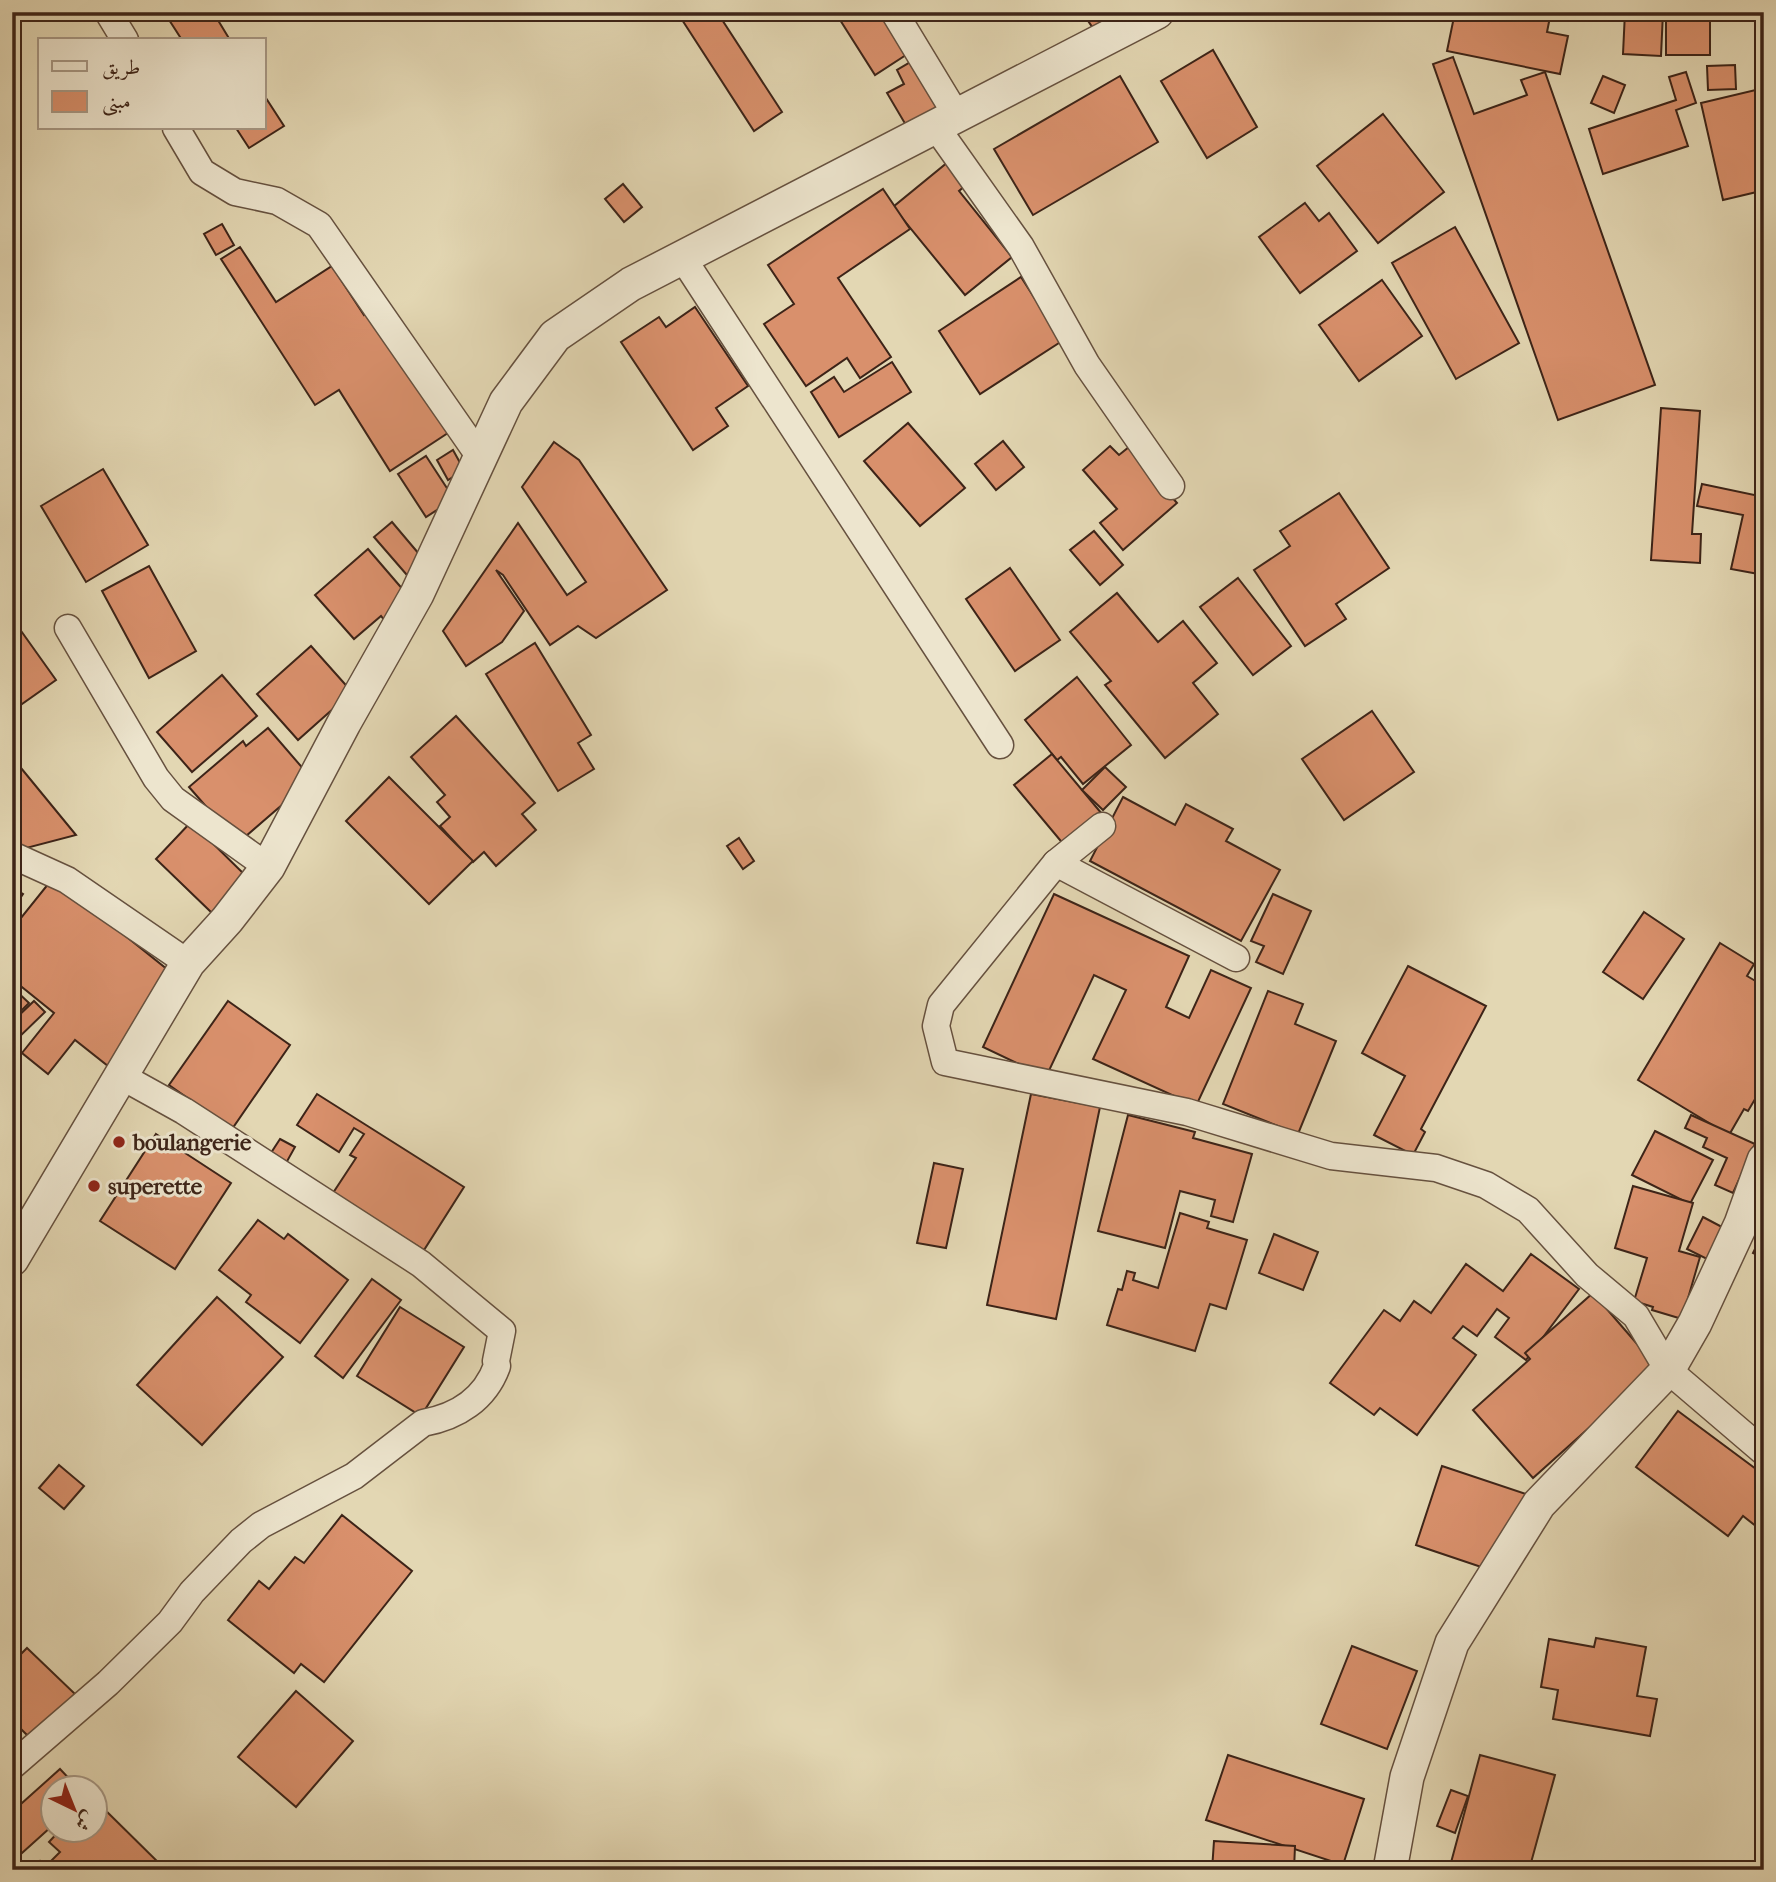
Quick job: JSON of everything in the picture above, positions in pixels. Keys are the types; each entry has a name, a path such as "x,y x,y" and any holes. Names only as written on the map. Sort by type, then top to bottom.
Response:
{"street":[{"path":"108,12 124,38"},
{"path":"894,12 946,122 1021,247 1087,365 1171,486"},
{"path":"12,1259 188,963 228,920 268,867 344,723 417,594 506,402 555,336 631,284 681,257 1157,12"},
{"path":"177,130 202,172 235,192 277,201 320,225 481,457"},
{"path":"681,257 1000,745"},
{"path":"68,628 156,778 173,799 268,867"},
{"path":"1102,826 1056,863 941,1005 936,1026 945,1062 1187,1112 1331,1156 1436,1168 1486,1185 1528,1210 1587,1275 1636,1316 1668,1370 1764,1452"},
{"path":"12,855 67,880 188,963"},
{"path":"1056,863 1236,958"},
{"path":"12,1766 108,1683 170,1622 192,1592 241,1541 261,1525 354,1476 423,1423 435,1421 471,1404 485,1389 497,1366 502,1331 421,1264 184,1111 121,1076"},
{"path":"1390,1870 1407,1777 1452,1643 1539,1504 1668,1370 1695,1323 1741,1224 1764,1160"}],"building":[{"path":"164,12 213,12 229,38 181,38"},
{"path":"677,12 717,12 782,112 754,131"},
{"path":"835,12 882,12 909,53 875,75"},
{"path":"1082,12 1121,12 1095,31"},
{"path":"1455,12 1551,12 1547,32 1568,36 1560,74 1447,51"},
{"path":"1625,12 1663,12 1661,56 1623,54"},
{"path":"1666,12 1710,12 1710,55 1666,55"},
{"path":"1758,12 1764,12 1764,39"},
{"path":"1213,50 1257,127 1207,158 1161,81"},
{"path":"1453,57 1474,114 1527,95 1521,80 1545,72 1655,385 1558,420 1433,64"},
{"path":"914,60 944,113 910,132 887,93 904,84 897,70"},
{"path":"1735,65 1736,89 1708,90 1707,66"},
{"path":"1686,72 1696,103 1676,110 1688,146 1603,174 1589,129 1676,100 1669,77"},
{"path":"1120,76 1158,142 1033,215 994,149"},
{"path":"1603,76 1625,85 1614,113 1591,103"},
{"path":"1764,88 1764,202 1761,191 1723,200 1701,103"},
{"path":"266,98 284,126 249,148 237,130 266,130"},
{"path":"1383,114 1444,192 1378,243 1317,166"},
{"path":"948,162 966,185 959,191 1012,257 965,295 893,207"},
{"path":"623,184 642,207 624,222 605,199"},
{"path":"883,189 910,229 838,278 891,357 860,378 847,358 806,386 764,324 794,304 768,265"},
{"path":"1305,203 1319,221 1329,213 1357,251 1300,293 1259,237"},
{"path":"222,224 234,245 216,255 204,234"},
{"path":"1455,227 1519,343 1456,379 1392,263"},
{"path":"240,247 276,302 332,266 364,315 376,307 454,429 390,471 339,390 315,405 221,259"},
{"path":"1021,277 1062,341 980,394 939,331"},
{"path":"1382,280 1422,336 1359,381 1319,325"},
{"path":"695,307 748,386 716,408 728,426 693,450 621,342 659,317 666,327"},
{"path":"892,362 911,392 839,437 811,392 834,377 844,392"},
{"path":"1661,408 1700,411 1692,534 1701,534 1700,563 1651,560"},
{"path":"908,423 965,488 920,526 864,461"},
{"path":"1003,441 1024,467 996,490 975,464"},
{"path":"554,442 579,460 667,590 596,638 578,626 550,645 503,575 496,570 524,611 502,642 466,666 443,631 518,523 567,595 586,582 522,487"},
{"path":"1110,446 1119,455 1129,447 1177,503 1123,550 1100,523 1117,509 1083,470"},
{"path":"453,450 464,470 448,480 437,460"},
{"path":"426,456 454,499 426,517 398,474"},
{"path":"1764,458 1764,479 1758,478"},
{"path":"103,469 148,545 86,582 41,506"},
{"path":"1702,484 1764,497 1764,575 1731,569 1743,515 1697,506"},
{"path":"1339,493 1389,568 1336,604 1346,619 1305,646 1254,570 1290,546 1280,531"},
{"path":"392,522 430,567 413,582 374,537"},
{"path":"1094,531 1123,565 1100,585 1070,550"},
{"path":"368,549 411,599 385,621 381,616 354,639 315,595"},
{"path":"149,566 196,651 149,678 102,591"},
{"path":"1010,568 1060,640 1015,671 966,599"},
{"path":"1238,578 1291,646 1253,675 1200,607"},
{"path":"1117,593 1158,642 1183,621 1217,663 1193,683 1218,714 1165,758 1105,685 1111,681 1070,632"},
{"path":"19,628 56,680 12,711 12,633"},
{"path":"535,643 591,735 578,743 594,769 558,791 486,674"},
{"path":"311,646 352,692 298,740 257,694"},
{"path":"222,675 257,716 192,772 157,732"},
{"path":"1077,677 1131,745 1083,784 1061,757 1057,760 1025,720"},
{"path":"1372,711 1414,772 1344,820 1302,759"},
{"path":"456,716 535,803 522,814 536,830 496,866 484,852 473,862 440,826 450,817 437,802 445,795 411,757"},
{"path":"268,728 312,779 238,843 189,787 243,741 246,746"},
{"path":"1052,754 1102,814 1065,846 1014,785"},
{"path":"1105,767 1126,787 1103,810 1082,790"},
{"path":"21,768 76,835 15,851 12,848 12,774"},
{"path":"389,777 473,861 429,904 346,821"},
{"path":"1123,797 1175,825 1186,804 1233,829 1226,841 1280,870 1241,941 1090,861"},
{"path":"191,822 247,877 212,913 156,859"},
{"path":"739,838 754,861 743,869 727,846"},
{"path":"53,878 178,978 108,1066 75,1040 48,1074 22,1053 54,1013 12,979 12,929"},
{"path":"12,887 23,894 12,910"},
{"path":"1054,894 1189,956 1166,1007 1189,1018 1211,970 1251,988 1196,1106 1093,1059 1126,990 1094,975 1046,1077 983,1047"},
{"path":"1273,894 1311,911 1283,974 1256,962 1264,946 1251,941"},
{"path":"1644,912 1684,939 1643,999 1603,972"},
{"path":"1720,943 1754,964 1747,976 1764,986 1764,1084 1748,1111 1744,1109 1729,1135 1638,1080"},
{"path":"1408,966 1486,1006 1421,1129 1425,1132 1413,1155 1374,1135 1405,1076 1362,1053"},
{"path":"12,987 29,1003 12,1020"},
{"path":"1268,991 1303,1004 1295,1024 1336,1041 1298,1134 1223,1104"},
{"path":"34,1001 45,1012 12,1044 12,1022"},
{"path":"228,1001 290,1045 232,1129 169,1085"},
{"path":"317,1094 464,1187 424,1250 333,1193 356,1158 350,1155 364,1134 354,1128 339,1152 297,1125"},
{"path":"1031,1094 1100,1107 1056,1319 987,1305"},
{"path":"1128,1115 1195,1132 1193,1138 1252,1154 1233,1222 1211,1216 1215,1200 1180,1191 1165,1248 1098,1231"},
{"path":"1691,1115 1755,1144 1733,1193 1715,1185 1727,1158 1703,1147 1707,1138 1685,1128"},
{"path":"1655,1131 1713,1160 1690,1204 1632,1175"},
{"path":"156,1134 231,1183 175,1269 100,1221"},
{"path":"280,1139 295,1147 285,1165 269,1156"},
{"path":"934,1163 963,1169 946,1248 917,1243"},
{"path":"1633,1186 1693,1203 1679,1251 1700,1257 1682,1319 1652,1310 1653,1307 1634,1301 1647,1258 1615,1248"},
{"path":"1180,1213 1209,1222 1207,1228 1247,1240 1226,1309 1210,1304 1195,1351 1107,1325 1118,1289 1122,1290 1127,1271 1135,1273 1133,1280 1158,1288"},
{"path":"1703,1217 1722,1227 1707,1259 1687,1249"},
{"path":"258,1220 284,1239 288,1234 348,1280 300,1343 246,1302 251,1295 219,1270"},
{"path":"1764,1231 1764,1258 1753,1253"},
{"path":"1274,1234 1318,1252 1303,1290 1259,1273"},
{"path":"1531,1254 1579,1289 1526,1360 1495,1337 1509,1318 1497,1309 1477,1336 1463,1326 1453,1338 1476,1355 1417,1435 1380,1408 1374,1415 1330,1383 1384,1310 1400,1321 1414,1301 1431,1313 1466,1264 1503,1291"},
{"path":"372,1279 401,1300 343,1378 315,1356"},
{"path":"1593,1293 1657,1367 1533,1478 1473,1410 1530,1359 1525,1353"},
{"path":"217,1297 283,1357 202,1445 137,1385"},
{"path":"400,1307 464,1347 421,1416 357,1376"},
{"path":"1678,1411 1764,1475 1764,1485 1758,1493 1764,1497 1764,1519 1757,1527 1743,1516 1728,1536 1636,1467"},
{"path":"59,1465 84,1486 64,1509 39,1488"},
{"path":"1442,1466 1526,1494 1499,1573 1416,1545"},
{"path":"342,1515 412,1571 324,1682 301,1664 294,1673 228,1620 259,1581 269,1589 295,1557 304,1563"},
{"path":"1596,1638 1646,1647 1637,1696 1657,1699 1650,1736 1553,1719 1558,1690 1541,1687 1549,1639 1594,1647"},
{"path":"1352,1646 1417,1671 1387,1749 1321,1724"},
{"path":"27,1648 75,1694 31,1739 12,1720 12,1663"},
{"path":"296,1691 353,1741 296,1807 238,1757"},
{"path":"1228,1755 1364,1799 1343,1865 1206,1820"},
{"path":"1480,1755 1555,1775 1529,1870 1449,1870"},
{"path":"38,1789 38,1839 12,1862 12,1812"},
{"path":"1451,1790 1468,1796 1455,1833 1437,1826"},
{"path":"108,1813 166,1870 52,1870 47,1865 60,1852 50,1843 108,1843"},
{"path":"1214,1841 1295,1846 1294,1870 1212,1870"},
{"path":"40,1861 48,1870 30,1870"}],"place":[{"name":"boulangerie","path":"119,1142"},
{"name":"superette","path":"94,1186"}]}
